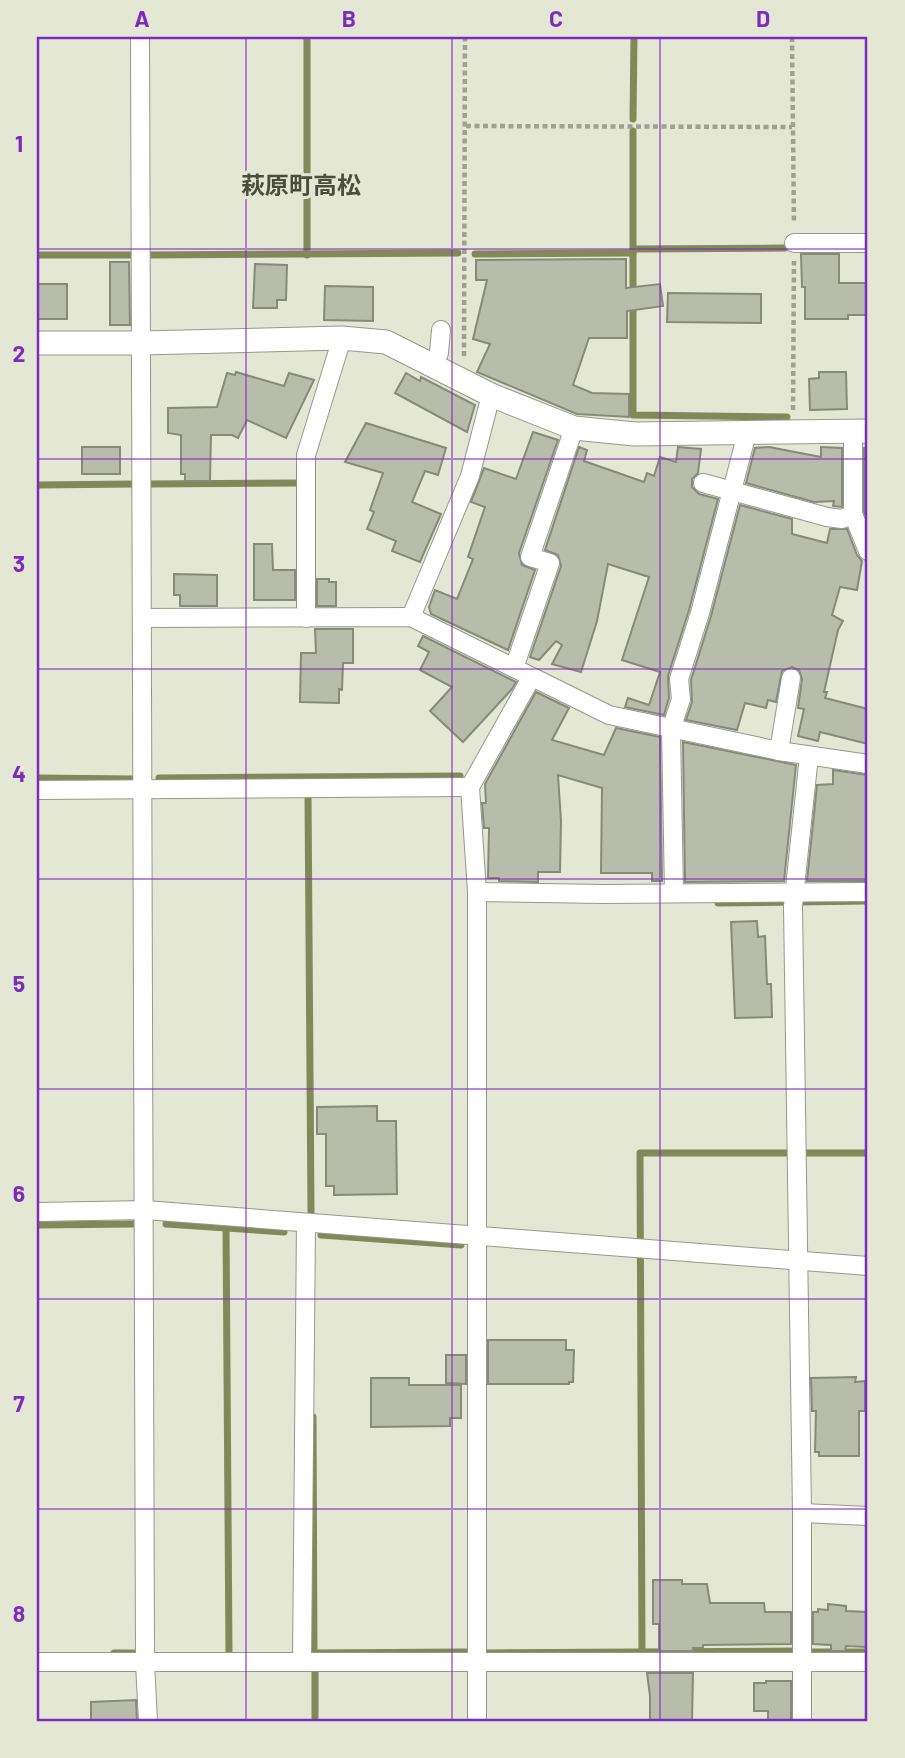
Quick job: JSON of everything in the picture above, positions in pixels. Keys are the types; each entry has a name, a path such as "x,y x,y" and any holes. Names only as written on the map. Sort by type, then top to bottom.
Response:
{"street":[{"path":"140,37 145,1663 148,1721"},
{"path":"794,243 868,243"},
{"path":"433,365 439,353 441,330"},
{"path":"306,618 306,455 342,338"},
{"path":"37,342 141,343 342,338 386,342 491,396 575,428 635,434 861,432 853,514 868,551"},
{"path":"411,617 470,476 491,396"},
{"path":"514,668 550,563 530,557 575,428"},
{"path":"674,893 671,730 681,699 679,680 700,613 747,433"},
{"path":"703,483 827,517 842,519 853,514"},
{"path":"143,618 411,617 609,715 779,751 868,764"},
{"path":"477,1721 477,892 470,787 531,678"},
{"path":"779,751 791,678"},
{"path":"802,1721 802,1513 793,906 808,756"},
{"path":"37,790 470,787"},
{"path":"477,892 868,892"},
{"path":"37,1212 145,1210 868,1265"},
{"path":"302,1661 306,1223"},
{"path":"802,1513 868,1516"},
{"path":"37,1662 868,1662"}],"path":[{"path":"460,378 465,352 465,37"},
{"path":"466,127 792,127"}],"building":[{"path":"801,254 839,254 839,283 868,283 868,315 848,315 848,319 805,319"},
{"path":"626,259 626,288 660,284 663,306 627,311 627,338 589,338 573,385 592,393 629,394 629,417 577,414 477,372 490,344 473,339 487,280 476,280 476,260"},
{"path":"110,262 129,262 130,325 110,325"},
{"path":"255,264 287,265 286,300 277,300 277,308 253,308"},
{"path":"37,284 67,284 67,319 37,319"},
{"path":"325,286 373,287 373,321 324,320"},
{"path":"668,293 761,294 761,323 667,322"},
{"path":"236,372 284,386 289,373 314,380 286,438 247,420 238,438 232,435 211,435 210,481 185,481 185,474 181,474 181,435 168,433 168,408 217,407 227,373 235,375"},
{"path":"819,372 846,372 847,409 810,410 809,379 819,378"},
{"path":"406,373 420,381 421,377 475,405 467,432 395,393"},
{"path":"366,423 446,448 438,475 425,471 412,502 441,514 420,562 392,551 396,541 367,529 374,512 370,510 383,473 345,462"},
{"path":"533,432 558,440 519,553 522,565 535,570 508,650 431,614 429,607 435,590 457,599 473,559 468,557 485,507 471,502 484,468 516,479"},
{"path":"82,447 120,447 120,474 82,474"},
{"path":"579,447 587,450 584,461 644,482 647,473 654,476 660,457 676,462 678,447 701,449 698,473 692,479 692,487 699,494 718,499 689,610 668,676 669,698 664,715 625,707 628,698 649,705 660,672 622,660 649,577 608,564 597,621 581,672 552,664 562,645 556,641 539,660 530,657 561,566 558,555 545,550"},
{"path":"769,447 821,457 821,447 842,448 842,507 833,506 834,501 814,502 746,483 755,448"},
{"path":"864,448 868,448 868,521 864,512"},
{"path":"740,505 792,519 792,534 827,543 830,529 847,529 862,561 857,590 840,587 832,615 843,621 838,630 824,692 827,692 825,698 868,709 868,744 820,732 818,741 798,736 804,709 798,708 802,679 799,670 792,667 782,671 776,702 768,700 766,708 745,703 737,730 686,720 692,702 691,680"},
{"path":"254,544 272,544 273,570 295,570 295,600 254,600"},
{"path":"174,574 217,575 217,606 180,606 180,595 174,595"},
{"path":"317,579 336,582 336,606 317,606"},
{"path":"315,629 353,629 353,663 343,663 339,703 300,702 301,653 316,653"},
{"path":"423,636 516,682 463,742 430,711 452,687 420,670 429,652 418,646"},
{"path":"536,692 569,708 552,740 604,755 616,728 660,737 662,881 652,881 652,873 601,873 602,788 558,775 560,872 538,872 538,882 499,881 499,878 488,878 489,828 484,828 482,803 486,803 485,784"},
{"path":"683,742 796,765 784,881 685,882"},
{"path":"833,770 868,775 868,881 807,881 817,785 833,784"},
{"path":"757,921 758,937 765,936 767,984 771,984 772,1017 735,1018 731,922"},
{"path":"377,1106 377,1121 396,1121 397,1194 334,1195 334,1186 326,1186 326,1134 317,1134 317,1107"},
{"path":"488,1340 566,1340 566,1350 574,1350 573,1382 488,1384"},
{"path":"446,1355 466,1355 466,1384 446,1383"},
{"path":"856,1377 855,1382 865,1381 865,1411 859,1411 859,1456 819,1456 819,1452 815,1452 816,1411 812,1411 811,1378"},
{"path":"371,1378 409,1378 409,1385 461,1385 461,1418 450,1418 450,1426 371,1427"},
{"path":"653,1580 682,1580 682,1584 707,1584 710,1603 764,1603 765,1612 791,1612 791,1644 703,1645 703,1648 693,1648 693,1651 659,1651 659,1624 653,1624"},
{"path":"828,1604 846,1606 846,1611 868,1612 866,1647 846,1646 845,1651 831,1651 831,1645 813,1644 813,1612 818,1612 818,1609 828,1610"},
{"path":"647,1673 693,1673 692,1721 650,1721"},
{"path":"791,1681 791,1721 768,1721 768,1711 754,1711 754,1683"},
{"path":"136,1700 137,1721 91,1721 91,1702"}],"waterway":[{"path":"307,37 307,255"},
{"path":"633,119 634,37"},
{"path":"633,131 633,415 787,417"},
{"path":"633,249 785,248"},
{"path":"148,255 458,253"},
{"path":"475,254 633,253"},
{"path":"37,255 135,255"},
{"path":"148,484 299,483"},
{"path":"37,485 134,484"},
{"path":"159,778 460,776"},
{"path":"37,778 133,779"},
{"path":"308,795 311,1212"},
{"path":"718,903 868,901"},
{"path":"642,1652 640,1153 868,1153"},
{"path":"37,1225 137,1224"},
{"path":"166,1224 284,1232"},
{"path":"226,1228 229,1654"},
{"path":"321,1235 461,1245"},
{"path":"313,1417 314,1653 466,1652"},
{"path":"485,1653 795,1651"},
{"path":"808,1652 868,1652"},
{"path":"114,1653 134,1653"},
{"path":"315,1669 315,1721"}],"district":[{"name":"萩原町高松","path":"301,186"}]}
